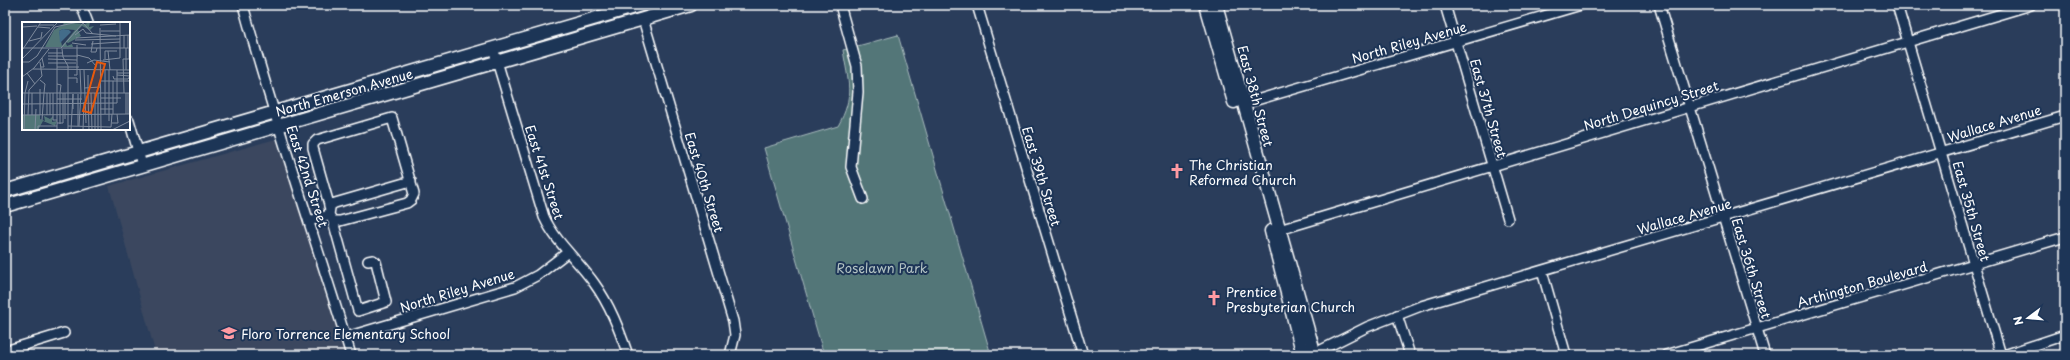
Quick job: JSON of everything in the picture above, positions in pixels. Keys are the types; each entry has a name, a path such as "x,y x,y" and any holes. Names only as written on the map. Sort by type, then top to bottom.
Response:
{"main road":[{"name":"North Emerson Avenue","path":"5,191 641,5"},
{"name":"North Emerson Avenue","path":"5,206 691,5"},
{"name":"East 38th Street","path":"1206,5 1290,298 1311,354"},
{"name":"East 38th Street","path":"1216,5 1279,230 1311,354"}],"street":[{"path":"81,5 88,22"},
{"name":"East 42nd Street","path":"243,5 278,126 351,355"},
{"path":"840,5 857,66 858,92 851,167 862,199"},
{"name":"East 39th Street","path":"977,5 1083,355"},
{"name":"East 37th Street","path":"1445,5 1508,219"},
{"name":"North Riley Avenue","path":"1243,104 1581,5"},
{"name":"East 36th Street","path":"1659,5 1765,355"},
{"name":"East 35th Street","path":"1897,5 2002,355"},
{"name":"North Dequincy Street","path":"1279,230 2031,5"},
{"name":"East 40th Street","path":"643,19 733,321 735,335 732,354"},
{"name":"East 41st Street","path":"493,48 542,213 552,232 594,283 607,302 628,355"},
{"name":"Wallace Avenue","path":"1311,354 1397,314 2065,116"},
{"path":"330,214 340,221 408,203 413,199 414,194 411,181 392,118 317,140 313,144 312,148 330,214 358,311 386,302 376,262 373,260 368,261"},
{"path":"130,124 142,165"},
{"path":"309,221 330,214 335,203 411,181"},
{"name":"Arthington Boulevard","path":"1666,355 2065,237"},
{"name":"North Riley Avenue","path":"346,337 515,287 542,273 568,252"},
{"path":"1542,271 1566,355"},
{"path":"1397,314 1410,355"},
{"path":"5,351 64,333"},
{"path":"2002,355 2065,335"}],"shaded area":[{"path":"276,139 346,355 156,355 109,186"}],"green space":[{"name":"Roselawn Park","path":"898,35 991,355 824,355 764,148 838,126 847,106 849,89 843,50"}],"place":[{"name":"The Christian Reformed Church","path":"1177,171"},
{"name":"Prentice Presbyterian Church","path":"1214,298"},
{"name":"Floro Torrence Elementary School","path":"229,333"}]}
